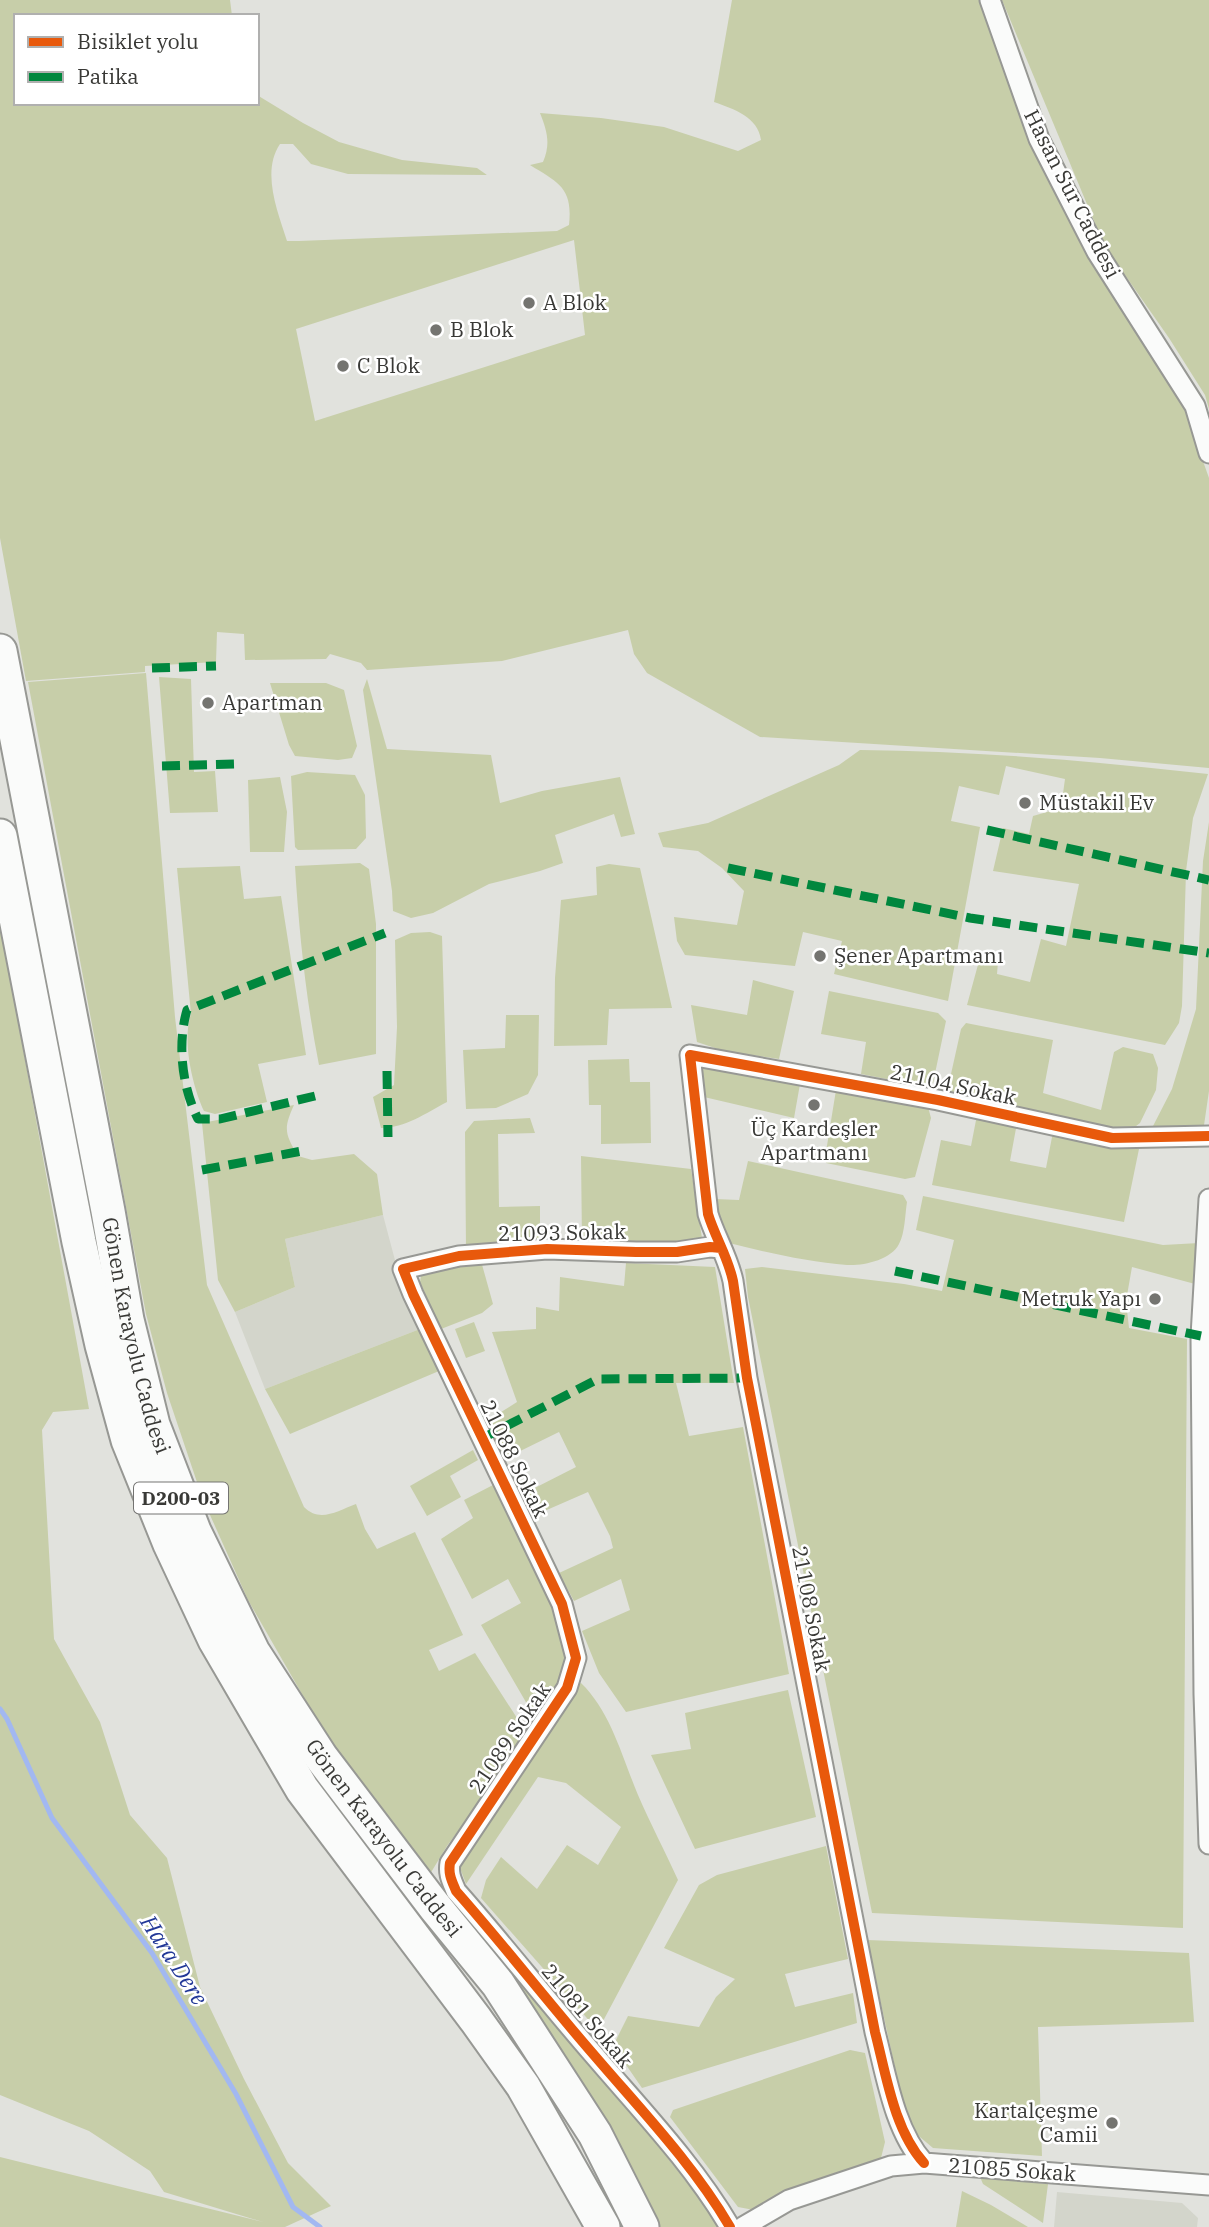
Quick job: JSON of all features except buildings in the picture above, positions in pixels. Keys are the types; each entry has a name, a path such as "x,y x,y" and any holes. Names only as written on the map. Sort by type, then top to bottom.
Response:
{"highway":[{"name":"Gönen Karayolu Caddesi","path":"0,651 127,1320 153,1425 194,1531 253,1652 321,1757 435,1907 498,1984 595,2134 642,2227"},
{"name":"Gönen Karayolu Caddesi","path":"0,836 79,1242 102,1345 128,1440 170,1544 215,1640 302,1789 523,2086 603,2227"}],"street":[{"name":"Hasan Sur Caddesi","path":"990,0 1039,139 1097,252 1195,406 1209,453"},
{"name":"21104 Sokak","path":"690,1055 938,1100 1101,1137 1138,1139 1209,1136"},
{"name":"21108 Sokak","path":"690,1055 708,1214 733,1281 747,1378 871,2013 903,2132 924,2163"},
{"path":"1209,1199 1201,1336 1204,1694 1209,1844"},
{"name":"21093 Sokak","path":"403,1269 459,1256 547,1249 677,1252 722,1248"},
{"name":"21088 Sokak","path":"403,1269 558,1594 575,1649 574,1670"},
{"name":"21089 Sokak","path":"474,1826 567,1688 574,1670"},
{"name":"21081 Sokak","path":"474,1826 450,1863 448,1872 456,1891 594,2056 639,2105 714,2200 730,2227"},
{"name":"21108 Sokak","path":"891,2166 899,2119"},
{"name":"21085 Sokak","path":"743,2227 789,2200 891,2166 924,2163 1209,2185"}],"shaded area":[{"path":"383,1215 396,1264 420,1329 265,1389 235,1312 295,1287 285,1239"},
{"path":"1057,2192 1182,2203 1198,2218 1197,2227 1054,2227"}],"green space":[{"path":"0,0 230,0 232,14 14,14 14,105 259,105 259,96 339,142 402,160 477,168 487,175 348,174 311,164 293,144 280,144 272,167 273,192 287,241 299,241 557,231 569,225 569,203 562,188 530,165 543,162 547,149 546,131 540,113 664,127 738,151 761,140 755,125 744,115 714,102 732,0 984,0 1028,132 1090,261 1180,397 1209,478 1209,768 1100,758 760,737 647,673 634,654 628,630 502,661 367,670 361,663 330,654 326,659 245,660 244,634 217,632 216,662 145,666 145,672 26,681 0,538","holes":["574,240 585,335 315,421 296,329"]},
{"path":"1002,0 1209,0 1209,409 1205,395 1169,338 1104,245"},
{"path":"146,673 175,1017 207,1285 304,1507 310,1512 322,1515 356,1504 365,1529 377,1549 415,1532 463,1635 429,1650 439,1671 475,1653 528,1735 447,1846 430,1874 322,1729 248,1600 202,1497 167,1393 146,1314 28,682"},
{"path":"159,677 191,679 194,772 215,771 218,812 170,813"},
{"path":"367,679 387,749 491,755 500,803 542,791 620,777 635,834 621,837 614,814 555,835 563,863 489,884 433,913 411,918 393,911 363,690"},
{"path":"270,683 326,683 344,690 357,746 352,758 338,760 295,756 289,745"},
{"path":"860,750 1034,758 1208,774 1193,818 1186,871 1182,1006 1179,1023 1165,1045 967,1005 979,961 998,962 997,974 1030,982 1041,939 1066,946 1079,884 993,871 1003,828 1029,834 1033,816 1061,808 1065,779 1006,766 999,795 959,786 951,821 980,827 948,1001 834,974 842,941 803,932 795,966 685,955 677,941 674,917 737,925 744,891 722,868 698,851 663,847 658,833 708,823 839,765"},
{"path":"307,772 355,775 365,795 366,838 356,849 298,850 295,847 291,776"},
{"path":"280,777 287,812 284,852 250,852 248,780"},
{"path":"1209,822 1209,1091 1203,1132 1152,1128 1172,1089 1196,1009 1203,861"},
{"path":"360,863 369,869 376,924 376,1054 319,1065 310,1016 295,866"},
{"path":"609,864 640,868 672,1008 609,1009 607,1045 554,1046 555,978 561,900 597,895 596,867"},
{"path":"240,866 244,899 281,896 306,1055 258,1064 267,1102 215,1114 204,1111 190,1063 188,1025 191,1014 177,868"},
{"path":"0,923 89,1409 53,1412 42,1430 54,1639 100,1722 130,1815 167,1858 200,1987 244,2079 288,2163 331,2206 285,2227 0,2227 0,2157 263,2222 164,2192 150,2171 89,2131 0,2095"},
{"path":"430,932 442,936 447,1102 407,1123 381,1128 373,1097 394,1085 397,1027 395,940 411,933"},
{"path":"753,980 794,991 779,1059 724,1051 697,1042 691,1005 747,1015"},
{"path":"829,991 938,1013 946,1021 933,1083 922,1086 861,1074 866,1042 821,1034"},
{"path":"506,1015 539,1015 538,1075 528,1094 496,1108 466,1109 463,1050 505,1048"},
{"path":"966,1023 1053,1040 1043,1093 1101,1110 1114,1052 1123,1047 1153,1054 1158,1068 1156,1090 1140,1123 1131,1130 1107,1129 947,1092 961,1029"},
{"path":"629,1059 630,1082 650,1082 651,1143 601,1144 601,1105 589,1105 588,1060"},
{"path":"700,1061 800,1084 794,1118 704,1097"},
{"path":"836,1090 928,1107 931,1118 915,1177 905,1179 826,1163"},
{"path":"294,1105 287,1131 298,1156 312,1160 354,1154 377,1174 383,1215 285,1239 295,1287 235,1312 218,1280 202,1123"},
{"path":"977,1115 1017,1123 1010,1161 1046,1168 1053,1132 1139,1149 1124,1222 932,1185 941,1140 971,1146"},
{"path":"530,1118 535,1133 498,1134 499,1207 540,1206 540,1245 466,1249 465,1132 474,1121"},
{"path":"581,1156 691,1169 702,1238 652,1244 582,1242"},
{"path":"748,1161 903,1195 907,1202 904,1229 899,1244 890,1254 876,1261 847,1265 817,1262 725,1242 718,1222 715,1199 739,1200"},
{"path":"923,1196 1163,1245 1199,1243 1195,1284 1132,1267 1126,1301 1129,1328 1187,1339 1183,1928 872,1913 748,1297 745,1269 762,1267 942,1291 954,1240 916,1230"},
{"path":"481,1261 493,1304 482,1313 441,1329 420,1282 422,1270"},
{"path":"626,1263 715,1267 734,1383 676,1383 689,1436 743,1427 789,1674 626,1712 599,1673 582,1631 630,1610 621,1579 574,1601 559,1573 613,1548 610,1536 588,1492 533,1516 523,1494 576,1467 559,1432 504,1459 485,1422 517,1402 492,1332 536,1329 536,1307 559,1311 560,1277 624,1286"},
{"path":"474,1322 485,1351 466,1358 455,1329"},
{"path":"420,1329 439,1371 290,1434 265,1389"},
{"path":"473,1450 478,1460 450,1476 461,1497 427,1516 410,1486"},
{"path":"493,1485 563,1627 570,1650 566,1673 543,1715 534,1716 481,1625 521,1603 508,1579 472,1599 441,1539 473,1518 464,1500"},
{"path":"581,1683 608,1721 638,1795 678,1880 602,2023 593,2025 481,1898 486,1880 501,1857 537,1889 567,1845 598,1865 621,1827 566,1783 538,1777 466,1884 460,1868 461,1858 518,1780 574,1687"},
{"path":"788,1690 816,1817 695,1849 651,1755 691,1749 685,1713"},
{"path":"826,1846 848,1959 785,1974 795,2007 853,1993 857,2023 642,2088 613,2046 628,2016 699,2027 716,1997 735,1979 664,1948 699,1885 717,1875"},
{"path":"867,1940 1189,1953 1194,2022 1038,2027 1042,2156 933,2148 914,2132 903,2104"},
{"path":"498,1951 619,2096 722,2227 656,2227 493,1957"},
{"path":"850,2050 865,2053 885,2142 880,2162 754,2210 738,2207 670,2117 673,2110"},
{"path":"980,2177 1048,2184 1043,2223 983,2184"},
{"path":"962,2191 991,2205 1028,2227 956,2227"}],"waterway":[{"name":"Hara Dere","path":"0,1709 52,1818 152,1953 236,2094 293,2207 320,2227"}],"marked path":[{"path":"152,668 216,666"},
{"path":"162,766 237,764"},
{"path":"987,830 1209,880"},
{"path":"728,868 970,918 1209,953"},
{"path":"315,1096 220,1119 198,1119 188,1093 183,1065 182,1037 187,1010 385,933"},
{"path":"387,1071 388,1137"},
{"path":"202,1170 302,1151"},
{"path":"895,1271 1201,1336"},
{"path":"481,1439 598,1379 747,1378"}],"cycle path":[{"path":"924,2163 905,2135 898,2118 875,2032 747,1378 733,1281 708,1214 690,1055 938,1100 1112,1138 1209,1136"},
{"path":"721,1248 677,1252 547,1249 459,1256 403,1269 562,1604 576,1658 567,1688 450,1863 452,1881 456,1891 683,2159 730,2227"}],"place":[{"name":"A Blok","path":"529,303"},
{"name":"B Blok","path":"436,330"},
{"name":"C Blok","path":"343,366"},
{"name":"Apartman","path":"208,703"},
{"name":"Müstakil Ev","path":"1025,803"},
{"name":"Şener Apartmanı","path":"820,956"},
{"name":"Üç Kardeşler Apartmanı","path":"814,1105"},
{"name":"Metruk Yapı","path":"1155,1299"},
{"name":"Kartalçeşme Camii","path":"1112,2123"}]}
